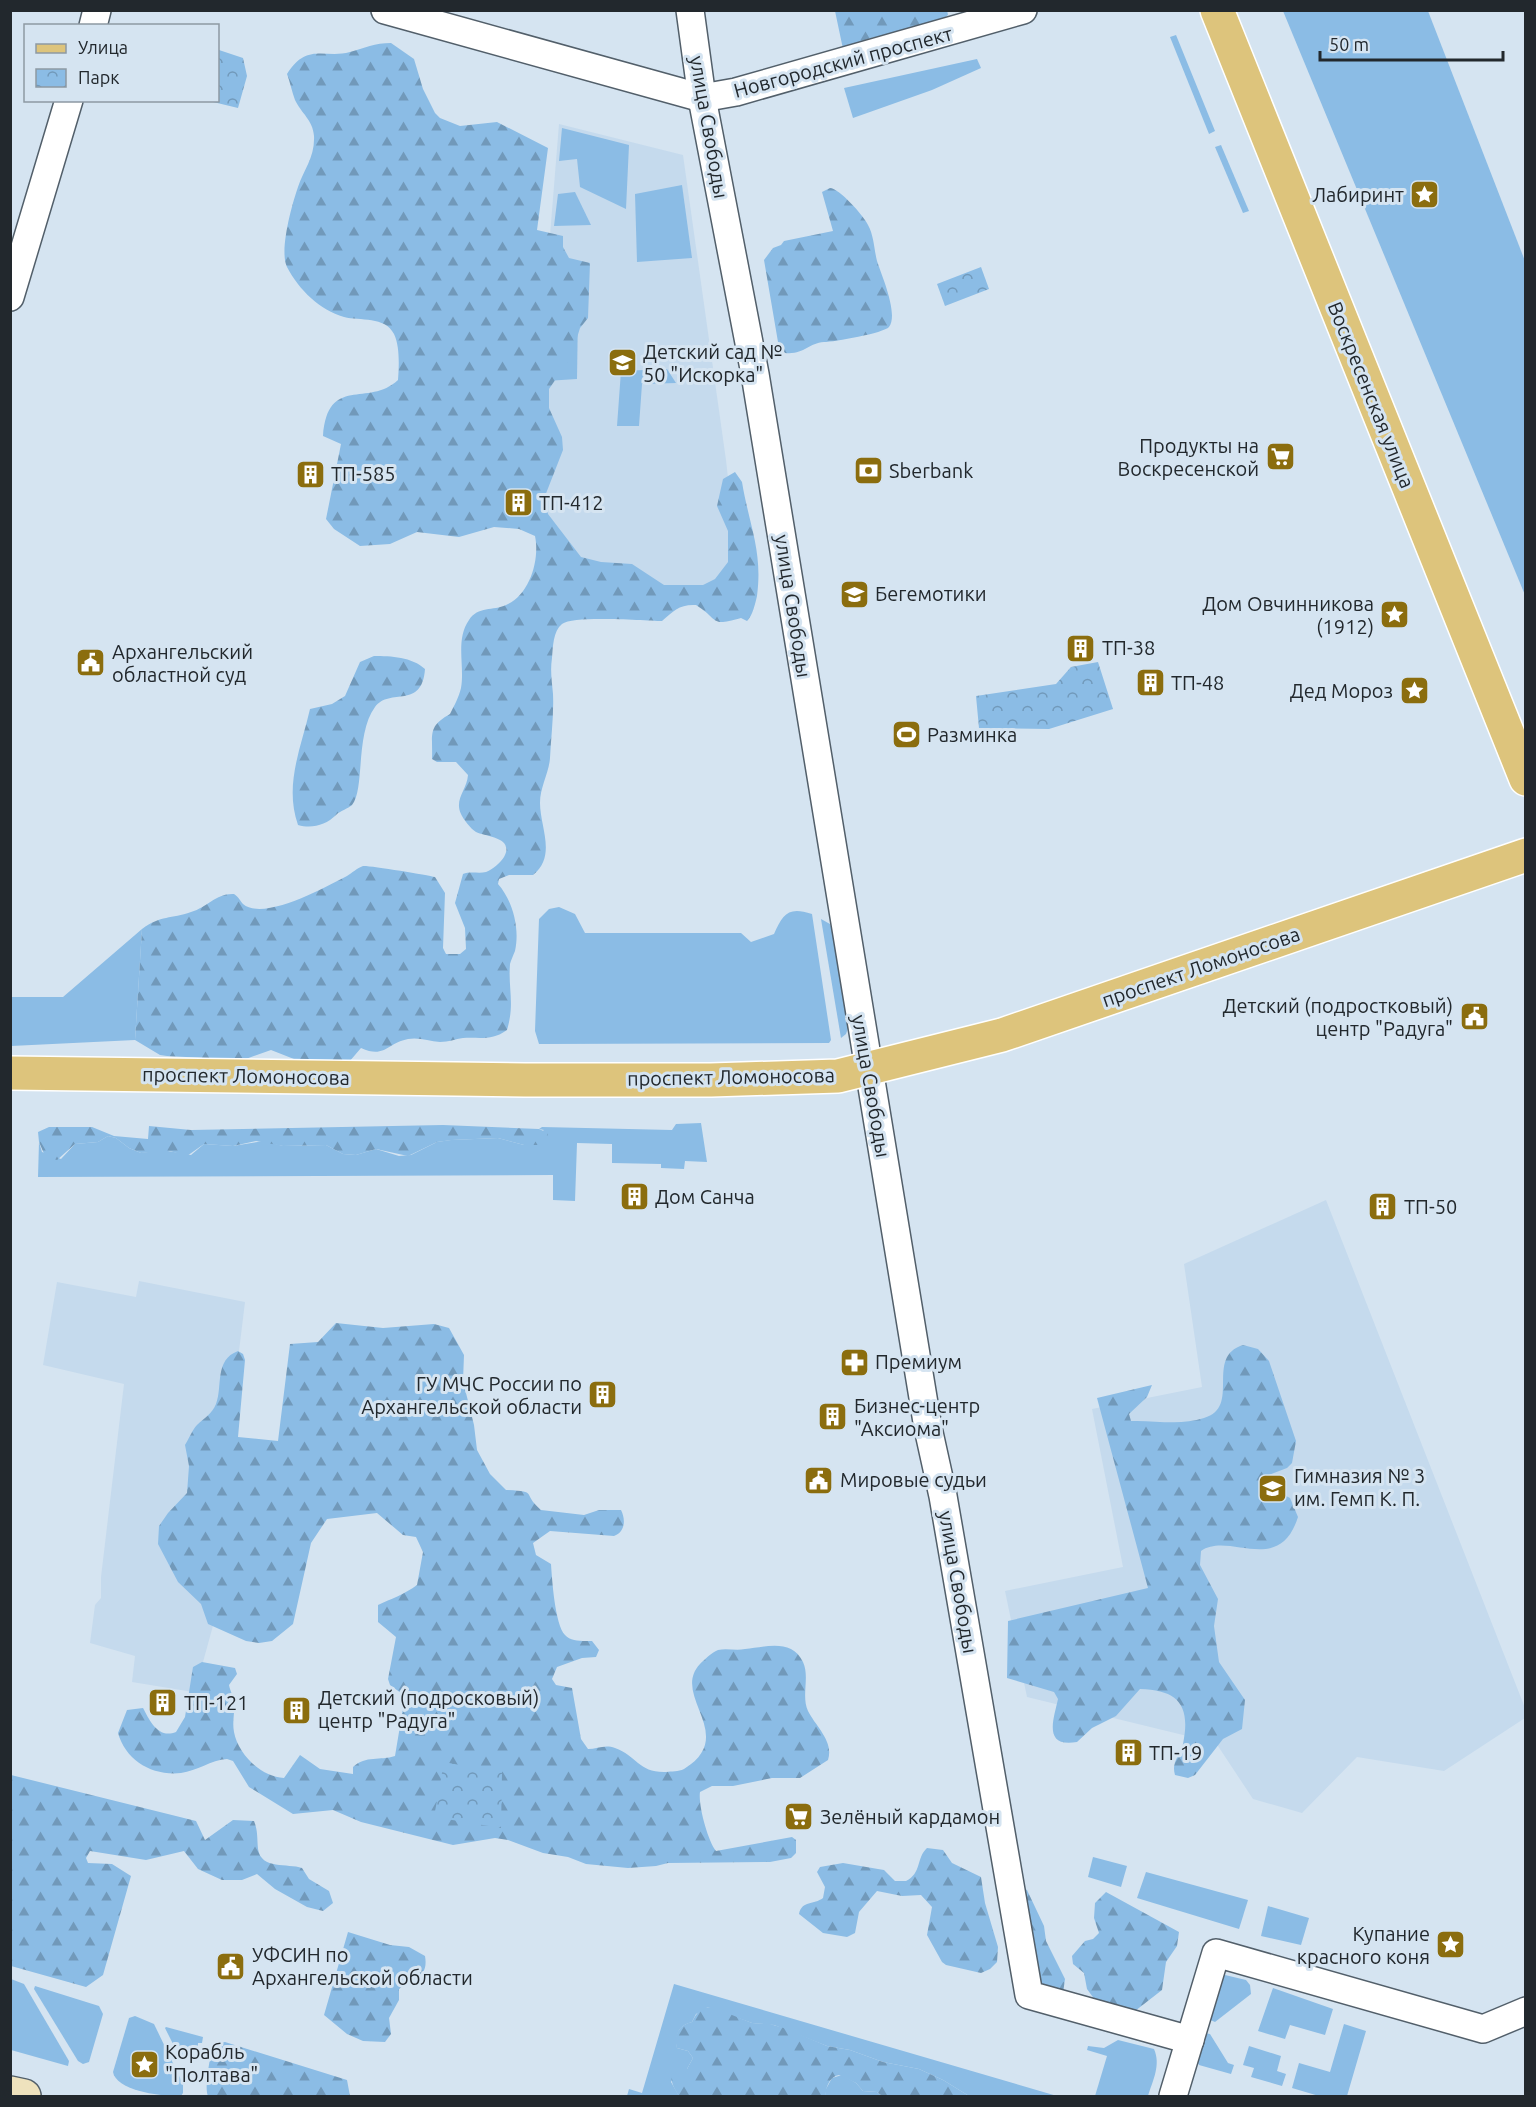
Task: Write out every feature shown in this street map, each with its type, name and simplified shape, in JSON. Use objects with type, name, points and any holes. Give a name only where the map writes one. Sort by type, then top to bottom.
[{"type":"main road","name":"Воскресенская улица","points":[[1217,10],[1526,779]]},
{"type":"main road","name":"проспект Ломоносова","points":[[10,1073],[711,1080],[838,1076],[1002,1035],[1526,855]]},
{"type":"main road","points":[[10,2092],[24,2097]]},
{"type":"street","name":"Новгородский проспект","points":[[385,10],[679,94],[702,98],[736,92],[1023,10]]},
{"type":"street","name":"улица Свободы","points":[[690,10],[702,98],[755,374],[928,1428],[943,1496],[1029,1995],[1190,2040]]},
{"type":"street","points":[[10,297],[68,102]]},
{"type":"street","points":[[1173,2097],[1216,1953],[1483,2029],[1526,2011]]},
{"type":"shaded area","name":"Детский сад № 50 \"Искорка\"","points":[[559,124],[683,155],[726,460],[741,595],[538,596],[535,520],[544,310]]},
{"type":"shaded area","name":"Гимназия № 3 им. Гемп К. П.","points":[[1326,1200],[1525,1708],[1525,1718],[1444,1771],[1357,1757],[1302,1813],[1253,1799],[1216,1743],[1027,1697],[1005,1591],[1123,1567],[1092,1409],[1202,1387],[1184,1264]]},
{"type":"shaded area","points":[[139,1281],[245,1302],[239,1351],[235,1354],[193,1590],[214,1622],[203,1662],[199,1665],[193,1692],[132,1682],[135,1656],[90,1643],[95,1605],[101,1598],[101,1577],[124,1384],[43,1365],[57,1282],[136,1297]]},
{"type":"green space","points":[[947,10],[948,15],[922,29],[871,38],[843,49],[835,11]]},
{"type":"green space","points":[[1283,11],[1428,11],[1525,261],[1525,595]]},
{"type":"green space","points":[[1176,35],[1215,131],[1209,134],[1170,37]]},
{"type":"green space","points":[[391,43],[414,59],[423,89],[440,118],[460,126],[497,122],[548,148],[537,230],[563,236],[563,247],[569,258],[590,263],[588,318],[580,328],[571,357],[549,389],[549,408],[562,437],[563,450],[545,496],[548,514],[581,557],[601,562],[632,564],[664,585],[703,585],[715,579],[728,562],[728,531],[717,506],[723,479],[735,472],[742,482],[757,551],[757,596],[747,621],[741,618],[719,622],[696,605],[690,605],[677,609],[662,621],[580,620],[569,621],[559,627],[553,644],[551,667],[553,718],[550,758],[540,803],[546,841],[544,859],[533,875],[509,875],[499,879],[498,884],[508,899],[517,934],[515,951],[510,964],[511,1004],[507,1030],[491,1037],[463,1038],[443,1042],[408,1039],[376,1052],[361,1048],[349,1062],[299,1061],[271,1050],[243,1060],[160,1055],[135,1040],[142,929],[161,919],[197,910],[228,894],[234,894],[243,904],[253,908],[265,909],[280,906],[311,894],[367,866],[435,877],[445,893],[443,948],[446,954],[460,954],[466,949],[465,928],[455,903],[463,874],[483,873],[494,868],[504,857],[506,850],[503,842],[476,832],[463,818],[459,804],[468,775],[456,762],[437,762],[432,759],[432,737],[434,727],[450,714],[460,691],[462,636],[469,620],[481,611],[506,605],[521,593],[527,585],[534,565],[535,536],[519,529],[494,527],[459,537],[417,532],[390,544],[360,546],[334,529],[326,519],[341,444],[323,436],[326,417],[333,405],[341,398],[374,392],[398,380],[397,344],[394,334],[385,324],[335,314],[311,298],[298,284],[285,260],[285,239],[290,216],[314,143],[313,130],[297,105],[287,74],[294,64],[309,55],[341,54]]},
{"type":"green space","points":[[219,50],[243,58],[247,76],[238,108],[213,102],[219,102]]},
{"type":"green space","points":[[977,59],[981,68],[932,90],[853,118],[844,88]]},
{"type":"green space","points":[[562,128],[629,145],[626,209],[580,187],[577,159],[559,161]]},
{"type":"green space","points":[[1221,145],[1249,211],[1243,213],[1215,147]]},
{"type":"green space","points":[[682,185],[692,258],[637,262],[635,194]]},
{"type":"green space","points":[[830,188],[851,203],[862,215],[870,229],[877,261],[891,304],[892,321],[889,327],[878,332],[819,343],[797,352],[785,353],[778,342],[764,260],[773,248],[784,241],[833,231],[822,192]]},
{"type":"green space","points":[[575,192],[591,225],[554,226],[558,194]]},
{"type":"green space","points":[[981,267],[989,289],[945,306],[937,284]]},
{"type":"green space","points":[[578,311],[577,379],[546,381]]},
{"type":"green space","points":[[667,369],[676,383],[642,384],[639,426],[617,426],[621,371]]},
{"type":"green space","points":[[374,656],[394,657],[420,665],[425,669],[423,682],[412,694],[389,698],[381,701],[375,707],[365,732],[358,787],[352,805],[323,824],[308,827],[298,825],[294,810],[293,781],[310,709],[332,704],[345,696],[360,662]]},
{"type":"green space","points":[[1098,662],[1113,709],[1049,729],[979,728],[976,696],[1056,684],[1071,667]]},
{"type":"green space","points":[[559,907],[575,914],[585,933],[741,933],[751,942],[774,934],[787,913],[797,911],[812,914],[831,1040],[829,1043],[539,1044],[535,1031],[539,919],[549,909]]},
{"type":"green space","points":[[821,919],[830,924],[833,932],[849,1025],[846,1034],[841,1038]]},
{"type":"green space","points":[[142,929],[135,1040],[11,1046],[11,997],[63,997]]},
{"type":"green space","points":[[701,1123],[707,1162],[685,1161],[684,1169],[661,1168],[661,1164],[612,1163],[612,1144],[577,1143],[575,1201],[553,1200],[553,1175],[38,1177],[39,1142],[42,1152],[61,1159],[75,1144],[98,1142],[108,1136],[116,1138],[129,1148],[141,1153],[162,1150],[191,1155],[204,1144],[233,1146],[264,1141],[283,1146],[326,1145],[343,1154],[356,1155],[376,1149],[399,1156],[411,1155],[437,1142],[451,1140],[498,1138],[524,1145],[544,1130],[539,1129],[542,1127],[672,1130],[676,1124]]},
{"type":"green space","points":[[443,1125],[539,1129],[548,1133],[546,1145],[524,1145],[498,1138],[452,1140],[437,1142],[408,1156],[376,1149],[356,1155],[343,1154],[326,1145],[283,1146],[256,1141],[233,1146],[204,1144],[187,1156],[170,1151],[141,1153],[129,1148],[116,1138],[108,1136],[98,1142],[75,1144],[57,1160],[45,1156],[39,1142],[38,1132],[49,1127],[92,1127],[114,1136],[148,1139],[149,1126],[191,1130]]},
{"type":"green space","points":[[336,1323],[383,1328],[434,1324],[449,1328],[464,1355],[463,1381],[474,1425],[477,1450],[490,1474],[506,1490],[526,1492],[541,1510],[584,1515],[599,1510],[621,1510],[624,1525],[614,1536],[550,1531],[533,1543],[536,1555],[551,1564],[559,1622],[565,1635],[577,1641],[592,1641],[599,1650],[596,1657],[582,1658],[557,1667],[552,1679],[556,1685],[572,1688],[581,1739],[588,1749],[611,1747],[622,1751],[650,1770],[680,1771],[699,1756],[705,1743],[705,1729],[693,1689],[693,1676],[700,1664],[721,1649],[742,1650],[777,1646],[785,1647],[798,1654],[805,1668],[806,1705],[829,1747],[828,1760],[800,1778],[772,1778],[733,1786],[712,1786],[700,1792],[702,1814],[716,1851],[792,1837],[796,1840],[796,1853],[791,1858],[770,1862],[668,1863],[628,1868],[586,1864],[495,1838],[453,1845],[361,1822],[333,1810],[293,1814],[249,1787],[233,1761],[227,1759],[215,1761],[187,1772],[170,1773],[142,1765],[127,1751],[118,1733],[127,1710],[143,1708],[159,1731],[170,1734],[176,1732],[185,1717],[193,1667],[202,1662],[235,1668],[237,1674],[229,1685],[234,1701],[233,1728],[236,1740],[252,1763],[275,1777],[284,1778],[300,1755],[320,1769],[353,1774],[353,1767],[358,1763],[395,1756],[405,1696],[390,1685],[388,1679],[396,1637],[378,1622],[378,1605],[417,1585],[423,1552],[416,1537],[403,1535],[377,1513],[327,1519],[311,1543],[293,1624],[272,1641],[259,1643],[246,1641],[208,1624],[201,1604],[178,1582],[158,1544],[159,1526],[187,1493],[189,1466],[185,1445],[195,1427],[216,1404],[225,1361],[238,1351],[243,1354],[245,1360],[238,1437],[278,1441],[290,1344],[318,1342]]},
{"type":"green space","points":[[1243,1345],[1258,1349],[1269,1361],[1296,1441],[1292,1463],[1287,1468],[1263,1477],[1263,1484],[1290,1498],[1298,1517],[1290,1535],[1279,1545],[1266,1549],[1212,1546],[1201,1551],[1200,1565],[1218,1599],[1214,1626],[1219,1662],[1245,1700],[1242,1729],[1223,1739],[1195,1775],[1188,1778],[1175,1775],[1174,1770],[1183,1744],[1185,1719],[1183,1710],[1179,1702],[1164,1693],[1140,1689],[1116,1716],[1092,1728],[1077,1742],[1066,1743],[1059,1740],[1053,1730],[1058,1699],[1054,1692],[1007,1678],[1008,1621],[1148,1588],[1097,1398],[1152,1385],[1147,1397],[1129,1414],[1131,1421],[1177,1422],[1204,1418],[1215,1412],[1221,1404],[1226,1360],[1232,1351]]},
{"type":"green space","points":[[444,1762],[502,1773],[501,1828],[434,1817]]},
{"type":"green space","points":[[11,1775],[196,1821],[205,1840],[233,1820],[254,1821],[260,1856],[276,1865],[302,1868],[309,1879],[329,1891],[333,1903],[323,1911],[307,1907],[275,1889],[257,1874],[242,1880],[222,1880],[198,1869],[184,1851],[146,1860],[90,1851],[86,1858],[88,1863],[112,1864],[131,1876],[103,1975],[86,1987],[11,1966]]},
{"type":"green space","points":[[927,1848],[943,1850],[952,1863],[981,1877],[985,1903],[998,1947],[997,1962],[990,1969],[981,1973],[946,1965],[942,1962],[927,1935],[932,1907],[921,1895],[902,1896],[877,1891],[859,1912],[855,1933],[847,1937],[823,1933],[799,1914],[806,1905],[823,1898],[825,1887],[817,1872],[820,1867],[843,1863],[884,1870],[895,1881],[906,1881],[917,1870],[921,1856]]},
{"type":"green space","points":[[1093,1857],[1127,1866],[1121,1887],[1088,1877]]},
{"type":"green space","points":[[1146,1872],[1248,1900],[1239,1929],[1137,1898]]},
{"type":"green space","points":[[1022,1887],[1027,1890],[1044,1926],[1046,1941],[1065,1979],[1063,1993],[1038,1987]]},
{"type":"green space","points":[[1106,1892],[1179,1932],[1177,1946],[1166,1962],[1162,1990],[1135,2011],[1095,2000],[1087,1989],[1084,1973],[1073,1964],[1072,1956],[1085,1941],[1093,1939],[1099,1933],[1094,1918],[1095,1903]]},
{"type":"green space","points":[[1268,1906],[1309,1918],[1301,1945],[1261,1936]]},
{"type":"green space","points":[[348,1932],[390,1945],[409,1947],[425,1956],[426,1964],[422,1974],[399,1989],[399,2000],[389,2018],[391,2034],[385,2042],[363,2041],[347,2034],[324,2015]]},
{"type":"green space","points":[[1225,1975],[1246,1980],[1250,1985],[1251,1994],[1215,2022],[1208,2019],[1216,1979]]},
{"type":"green space","points":[[11,1979],[24,1984],[69,2061],[68,2066],[11,2050]]},
{"type":"green space","points":[[674,1984],[1057,2096],[969,2096],[919,2069],[883,2062],[850,2050],[827,2046],[774,2025],[752,2023],[708,2007],[696,2014],[692,2022],[683,2026],[677,2035],[677,2048],[688,2051],[693,2058],[687,2069],[678,2069],[671,2082],[679,2096],[627,2096],[629,2089],[642,2093]]},
{"type":"green space","points":[[35,1986],[99,2006],[103,2014],[89,2062],[83,2064],[78,2061],[34,1989]]},
{"type":"green space","points":[[1273,1988],[1333,2009],[1325,2035],[1290,2025],[1285,2039],[1258,2031]]},
{"type":"green space","points":[[712,2007],[752,2023],[770,2024],[787,2029],[827,2046],[850,2050],[883,2062],[919,2069],[969,2096],[882,2096],[877,2092],[863,2091],[856,2083],[839,2075],[829,2083],[826,2096],[679,2096],[672,2083],[672,2073],[674,2069],[687,2069],[693,2058],[688,2051],[677,2048],[678,2031],[692,2022],[699,2011]]},
{"type":"green space","points":[[135,2016],[154,2024],[183,2084],[181,2096],[142,2092],[116,2079],[113,2072],[129,2018]]},
{"type":"green space","points":[[1344,2024],[1366,2031],[1347,2096],[1319,2096],[1292,2088],[1299,2063],[1330,2072]]},
{"type":"green space","points":[[166,2027],[203,2037],[202,2043],[198,2043],[197,2061],[180,2058]]},
{"type":"green space","points":[[1204,2033],[1210,2034],[1228,2063],[1234,2065],[1231,2074],[1199,2065],[1195,2058]]},
{"type":"green space","points":[[1118,2040],[1154,2049],[1157,2061],[1148,2096],[1095,2096],[1107,2056],[1087,2050],[1088,2046],[1104,2048]]},
{"type":"green space","points":[[225,2042],[347,2080],[350,2096],[208,2096],[207,2080],[211,2050],[218,2043]]},
{"type":"green space","points":[[1249,2046],[1281,2056],[1277,2071],[1286,2074],[1282,2086],[1251,2077],[1254,2068],[1243,2065]]},
{"type":"green space","points":[[842,2075],[856,2083],[863,2091],[877,2092],[882,2096],[826,2096],[826,2089],[832,2078]]},
{"type":"place","name":"Лабиринт","points":[[1425,195]]},
{"type":"place","name":"Детский сад № 50 \"Искорка\"","points":[[622,363]]},
{"type":"place","name":"Продукты на Воскресенской","points":[[1280,457]]},
{"type":"place","name":"Sberbank","points":[[868,471]]},
{"type":"place","name":"ТП-585","points":[[310,474]]},
{"type":"place","name":"ТП-412","points":[[518,503]]},
{"type":"place","name":"Бегемотики","points":[[854,594]]},
{"type":"place","name":"Дом Овчинникова (1912)","points":[[1395,615]]},
{"type":"place","name":"ТП-38","points":[[1081,648]]},
{"type":"place","name":"Архангельский областной суд","points":[[91,663]]},
{"type":"place","name":"ТП-48","points":[[1150,683]]},
{"type":"place","name":"Дед Мороз","points":[[1414,691]]},
{"type":"place","name":"Разминка","points":[[906,735]]},
{"type":"place","name":"Детский (подростковый) центр \"Радуга\"","points":[[1474,1017]]},
{"type":"place","name":"Дом Санча","points":[[634,1197]]},
{"type":"place","name":"ТП-50","points":[[1383,1207]]},
{"type":"place","name":"Премиум","points":[[854,1362]]},
{"type":"place","name":"ГУ МЧС России по Архангельской области","points":[[603,1395]]},
{"type":"place","name":"Бизнес-центр \"Аксиома\"","points":[[833,1417]]},
{"type":"place","name":"Мировые судьи","points":[[819,1480]]},
{"type":"place","name":"Гимназия № 3 им. Гемп К. П.","points":[[1273,1488]]},
{"type":"place","name":"ТП-121","points":[[163,1703]]},
{"type":"place","name":"Детский (подросковый) центр \"Радуга\"","points":[[297,1710]]},
{"type":"place","name":"ТП-19","points":[[1128,1753]]},
{"type":"place","name":"Зелёный кардамон","points":[[799,1817]]},
{"type":"place","name":"Купание красного коня","points":[[1451,1945]]},
{"type":"place","name":"УФСИН по Архангельской области","points":[[231,1967]]},
{"type":"place","name":"Корабль \"Полтава\"","points":[[144,2064]]}]
